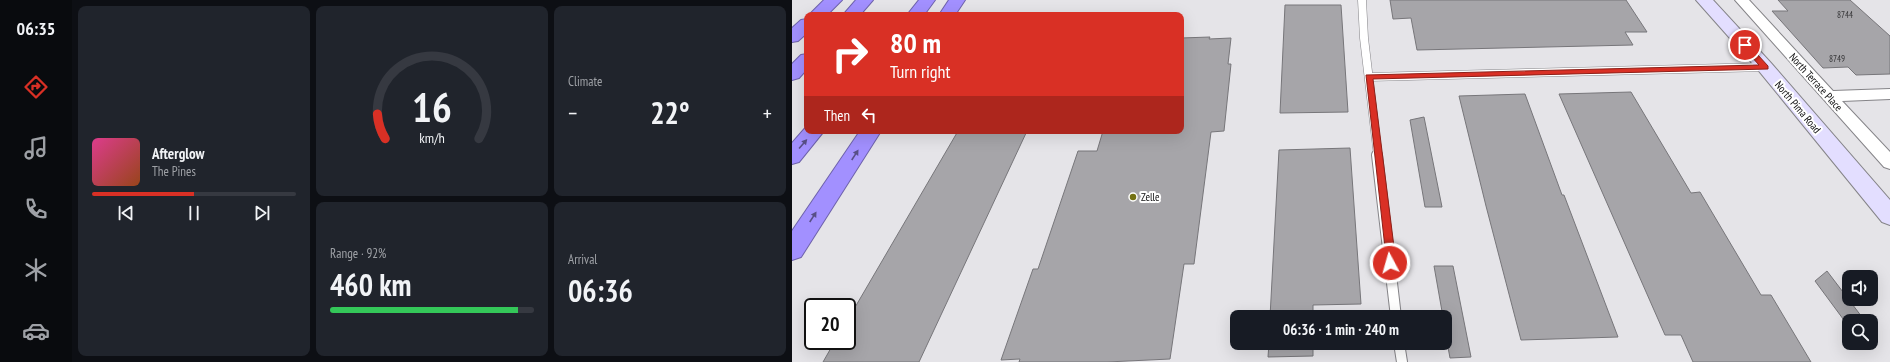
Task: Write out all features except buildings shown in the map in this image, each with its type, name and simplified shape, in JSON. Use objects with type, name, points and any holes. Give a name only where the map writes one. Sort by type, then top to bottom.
[{"type":"highway","points":[[820,12],[834,0]]},
{"type":"highway","points":[[854,12],[866,0]]},
{"type":"highway","points":[[917,12],[928,0]]},
{"type":"highway","points":[[949,12],[957,0]]},
{"type":"highway","points":[[792,36],[804,26]]},
{"type":"highway","points":[[792,74],[804,62]]},
{"type":"highway","points":[[792,157],[811,134]]},
{"type":"highway","points":[[792,250],[868,134]]},
{"type":"main road","name":"North Pima Road","points":[[1704,0],[1765,67],[1890,216]]},
{"type":"street","name":"North Terrace Place","points":[[1742,0],[1890,163]]},
{"type":"street","points":[[1828,96],[1890,94]]},
{"type":"lane","points":[[1362,0],[1369,77],[1395,310]]},
{"type":"lane","points":[[1369,77],[1765,67]]},
{"type":"lane","points":[[1400,350],[1402,362]]},
{"type":"place","name":"Zelle","points":[[1133,197]]},
{"type":"route","points":[[1390,263],[1369,77],[1765,67],[1745,45]]}]
